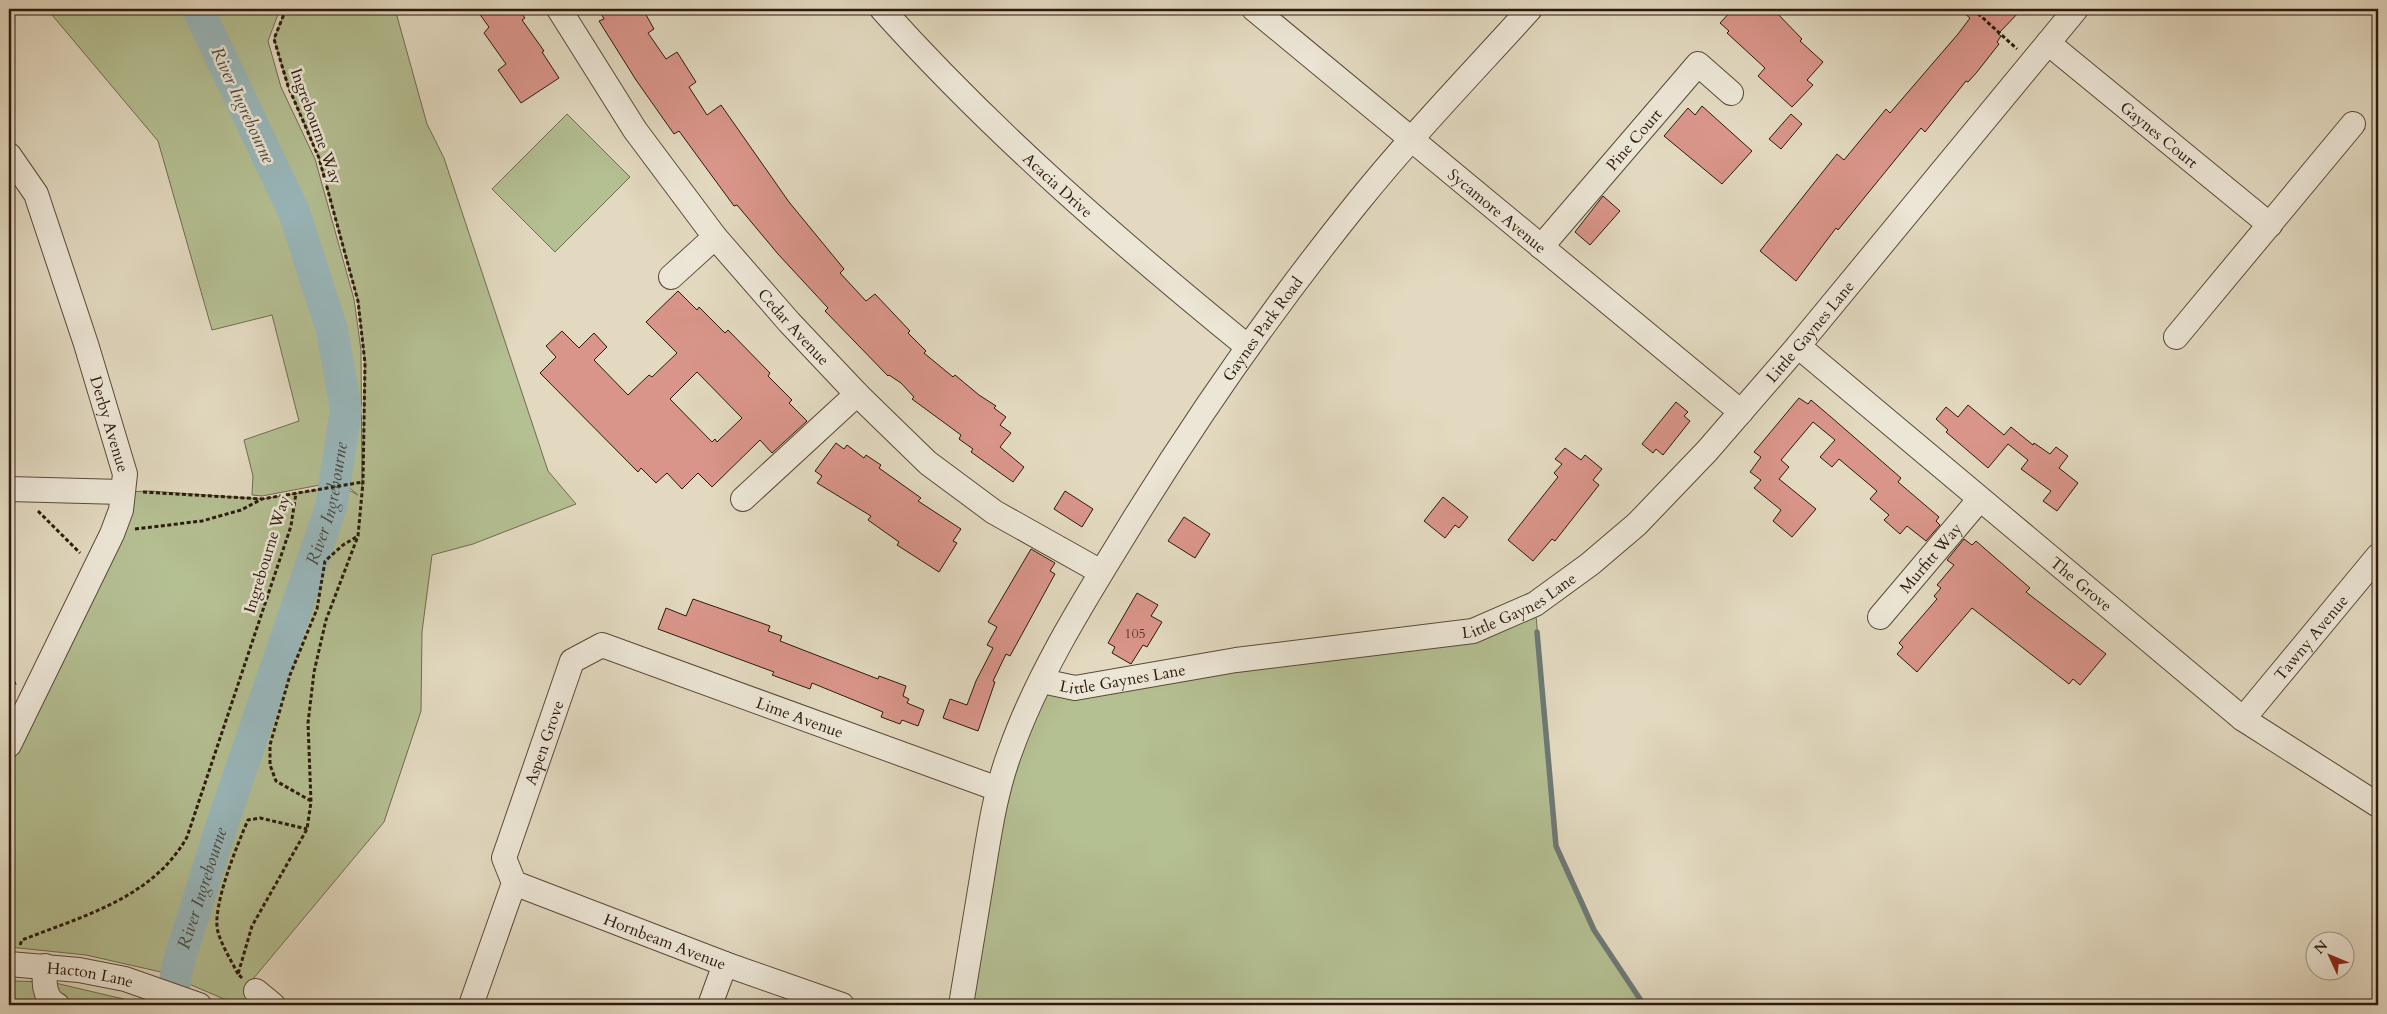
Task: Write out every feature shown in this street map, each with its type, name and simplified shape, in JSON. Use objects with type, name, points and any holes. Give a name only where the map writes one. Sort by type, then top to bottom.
[{"type":"street","name":"Cedar Avenue","points":[[559,9],[635,130],[715,237],[789,322],[857,394],[928,463],[994,512],[1102,572]]},
{"type":"street","name":"Acacia Drive","points":[[882,9],[924,55],[1036,165],[1142,260],[1248,347]]},
{"type":"street","name":"Sycamore Avenue","points":[[1254,9],[1741,412]]},
{"type":"street","name":"Gaynes Park Road","points":[[1042,681],[1102,572],[1178,447],[1248,347],[1354,207],[1530,9]]},
{"type":"street","name":"Little Gaynes Lane","points":[[960,1005],[998,789],[1010,752],[1042,681],[1075,688],[1236,660],[1473,631],[1491,625],[1536,604],[1597,558],[1637,524],[1707,451],[1798,346],[2076,9]]},
{"type":"street","name":"Gaynes Court","points":[[2048,43],[2270,225]]},
{"type":"street","name":"Pine Court","points":[[1541,247],[1698,64],[1731,93]]},
{"type":"street","points":[[2176,337],[2353,124]]},
{"type":"street","name":"Derby Avenue","points":[[9,155],[36,194],[80,325],[125,474],[121,510],[112,534],[9,742]]},
{"type":"street","points":[[671,277],[715,237]]},
{"type":"street","name":"The Grove","points":[[1798,346],[2243,720],[2378,805]]},
{"type":"street","points":[[743,499],[857,394]]},
{"type":"street","points":[[13,489],[122,492]]},
{"type":"street","name":"Murfitt Way","points":[[1880,617],[1979,500]]},
{"type":"street","name":"Tawny Avenue","points":[[2243,720],[2378,556]]},
{"type":"street","name":"Lime Avenue","points":[[602,645],[998,789]]},
{"type":"street","name":"Aspen Grove","points":[[514,883],[504,858],[572,661],[602,645]]},
{"type":"street","points":[[472,1005],[514,883]]},
{"type":"street","name":"Hornbeam Avenue","points":[[514,883],[724,964],[842,1005]]},
{"type":"street","name":"Hacton Lane","points":[[14,957],[45,966],[125,980],[198,1005]]},
{"type":"street","points":[[710,1005],[724,964]]},
{"type":"street","points":[[45,966],[45,990],[52,1002],[57,1005]]},
{"type":"path","name":"Ingrebourne Way","points":[[14,957],[22,940],[85,918],[119,900],[150,879],[180,849],[188,837],[290,526],[296,493],[363,482],[365,363],[358,301],[319,158],[288,86],[274,39],[286,9]]},
{"type":"path","points":[[1972,9],[2033,62]]},
{"type":"path","points":[[238,974],[252,926],[307,829],[311,802],[308,723],[314,672],[326,620],[358,536],[363,482]]},
{"type":"path","points":[[13,489],[96,569]]},
{"type":"path","points":[[122,492],[150,491],[262,499],[296,493]]},
{"type":"path","points":[[112,534],[120,538],[125,530],[202,521],[241,510],[262,499]]},
{"type":"path","points":[[311,802],[276,781],[270,765],[270,745],[290,674],[318,609],[325,562],[343,545],[358,536]]},
{"type":"path","points":[[264,998],[238,974],[217,931],[216,911],[238,842],[248,820],[260,818],[307,829]]},
{"type":"green space","points":[[47,9],[280,9],[268,41],[281,87],[315,159],[354,299],[361,350],[362,490],[365,363],[358,301],[319,158],[288,86],[274,39],[286,9],[395,9],[427,124],[444,158],[548,471],[576,504],[473,544],[432,555],[422,632],[421,711],[384,822],[253,979],[260,985],[246,1005],[238,1005],[161,972],[86,955],[9,947],[9,745],[122,492],[150,491],[262,499],[341,486],[358,495],[341,481],[262,496],[252,495],[253,476],[244,440],[299,421],[272,315],[212,330],[158,141]]},
{"type":"green space","points":[[567,114],[630,177],[555,252],[492,189]]},
{"type":"green space","points":[[1535,604],[1556,846],[1594,930],[1644,1005],[960,1005],[989,836],[1042,681],[1473,631]]},
{"type":"green space","points":[[12,981],[51,982],[149,1005],[9,1005],[9,983]]},
{"type":"building","points":[[476,9],[518,9],[525,18],[522,20],[544,51],[542,52],[559,78],[521,103],[498,70],[506,64],[484,33],[489,27]]},
{"type":"building","points":[[599,9],[637,9],[641,15],[645,13],[654,29],[648,33],[666,59],[677,52],[696,82],[689,87],[707,115],[721,105],[789,202],[844,269],[840,273],[866,301],[875,294],[910,331],[908,333],[926,351],[924,353],[953,377],[955,375],[996,406],[994,408],[1006,417],[1000,425],[1011,433],[1000,447],[1024,467],[1013,482],[971,452],[973,449],[959,439],[961,435],[912,399],[914,397],[901,383],[888,376],[825,311],[828,308],[778,254],[737,205],[734,206],[679,131],[674,134],[636,80],[599,21],[604,19]]},
{"type":"building","points":[[1733,9],[1773,9],[1802,39],[1800,41],[1823,62],[1807,80],[1813,85],[1792,107],[1758,76],[1765,68],[1727,33],[1729,31],[1720,23]]},
{"type":"building","points":[[1959,9],[2022,9],[1998,34],[2001,36],[1997,42],[1999,44],[1977,72],[1968,82],[1966,81],[1925,132],[1921,128],[1838,230],[1836,228],[1796,281],[1760,251],[1837,154],[1844,160],[1886,109],[1890,113],[1958,34],[1970,18]]},
{"type":"building","points":[[1702,106],[1752,151],[1722,184],[1664,136],[1688,108],[1695,115]]},
{"type":"building","points":[[1791,114],[1802,124],[1781,149],[1769,139]]},
{"type":"building","points":[[1603,196],[1620,211],[1590,245],[1575,232]]},
{"type":"building","points":[[678,291],[697,310],[699,307],[725,333],[728,330],[770,373],[768,376],[792,400],[789,403],[807,421],[772,453],[760,440],[712,487],[698,473],[682,489],[667,473],[656,483],[641,468],[638,472],[540,373],[556,357],[546,346],[562,331],[579,348],[594,333],[607,347],[594,360],[628,395],[649,375],[652,377],[677,353],[646,322]],"holes":[[[697,372],[742,418],[717,442],[715,439],[712,442],[670,399]]]},
{"type":"building","points":[[1799,398],[1808,404],[1811,400],[1901,478],[1898,482],[1939,517],[1936,521],[1940,525],[1926,541],[1907,526],[1900,534],[1884,520],[1889,515],[1870,499],[1877,491],[1839,459],[1832,467],[1820,457],[1835,440],[1813,422],[1781,460],[1789,467],[1779,479],[1816,509],[1792,537],[1773,521],[1781,510],[1754,488],[1761,480],[1750,472],[1761,457],[1754,452]]},
{"type":"building","points":[[1676,402],[1688,412],[1684,416],[1690,421],[1663,455],[1656,449],[1653,453],[1642,444]]},
{"type":"building","points":[[1968,405],[2004,435],[2011,427],[2033,445],[2034,443],[2050,454],[2056,447],[2068,456],[2059,468],[2078,483],[2057,511],[2043,501],[2051,491],[2021,469],[2028,460],[2008,444],[1988,468],[1946,432],[1948,430],[1936,419],[1946,407],[1958,417]]},
{"type":"building","points":[[836,443],[844,449],[847,445],[864,458],[866,455],[881,465],[879,468],[921,498],[918,501],[961,529],[953,541],[957,543],[939,572],[897,545],[899,542],[868,520],[871,516],[817,483],[822,476],[815,471]]},
{"type":"building","points":[[1565,448],[1581,460],[1585,455],[1602,469],[1593,480],[1599,485],[1555,541],[1552,539],[1533,561],[1508,540],[1558,477],[1554,473],[1562,464],[1555,459]]},
{"type":"building","points":[[1065,491],[1093,509],[1082,527],[1054,509]]},
{"type":"building","points":[[1443,497],[1468,517],[1459,528],[1455,525],[1445,538],[1424,521]]},
{"type":"building","points":[[1184,517],[1210,534],[1195,558],[1168,541]]},
{"type":"building","points":[[1964,539],[1972,545],[1976,541],[2030,588],[2026,592],[2106,654],[2080,685],[2073,679],[2069,684],[1972,608],[1917,672],[1897,654],[1903,647],[1899,643],[1937,599],[1934,596],[1941,588],[1937,585],[1954,565],[1947,560]]},
{"type":"building","points":[[1031,549],[1055,563],[1050,571],[1055,574],[1010,656],[1006,654],[993,681],[995,682],[978,731],[943,718],[950,699],[967,705],[976,681],[993,648],[987,645],[997,627],[988,622]]},
{"type":"building","points":[[1137,593],[1158,605],[1151,616],[1162,622],[1147,647],[1143,645],[1131,664],[1112,653],[1115,647],[1108,643]]},
{"type":"building","points":[[693,599],[770,626],[768,631],[782,636],[780,641],[878,679],[879,676],[906,686],[903,696],[909,699],[907,703],[924,710],[918,726],[902,720],[900,724],[881,717],[883,712],[812,683],[810,689],[772,675],[774,672],[658,629],[666,608],[686,616]]},
{"type":"waterway","name":"River Ingrebourne","points":[[171,1005],[178,964],[222,825],[331,507],[346,410],[332,330],[294,212],[198,9]]},
{"type":"waterway","points":[[1537,632],[1556,846],[1594,930],[1644,1005]]}]
